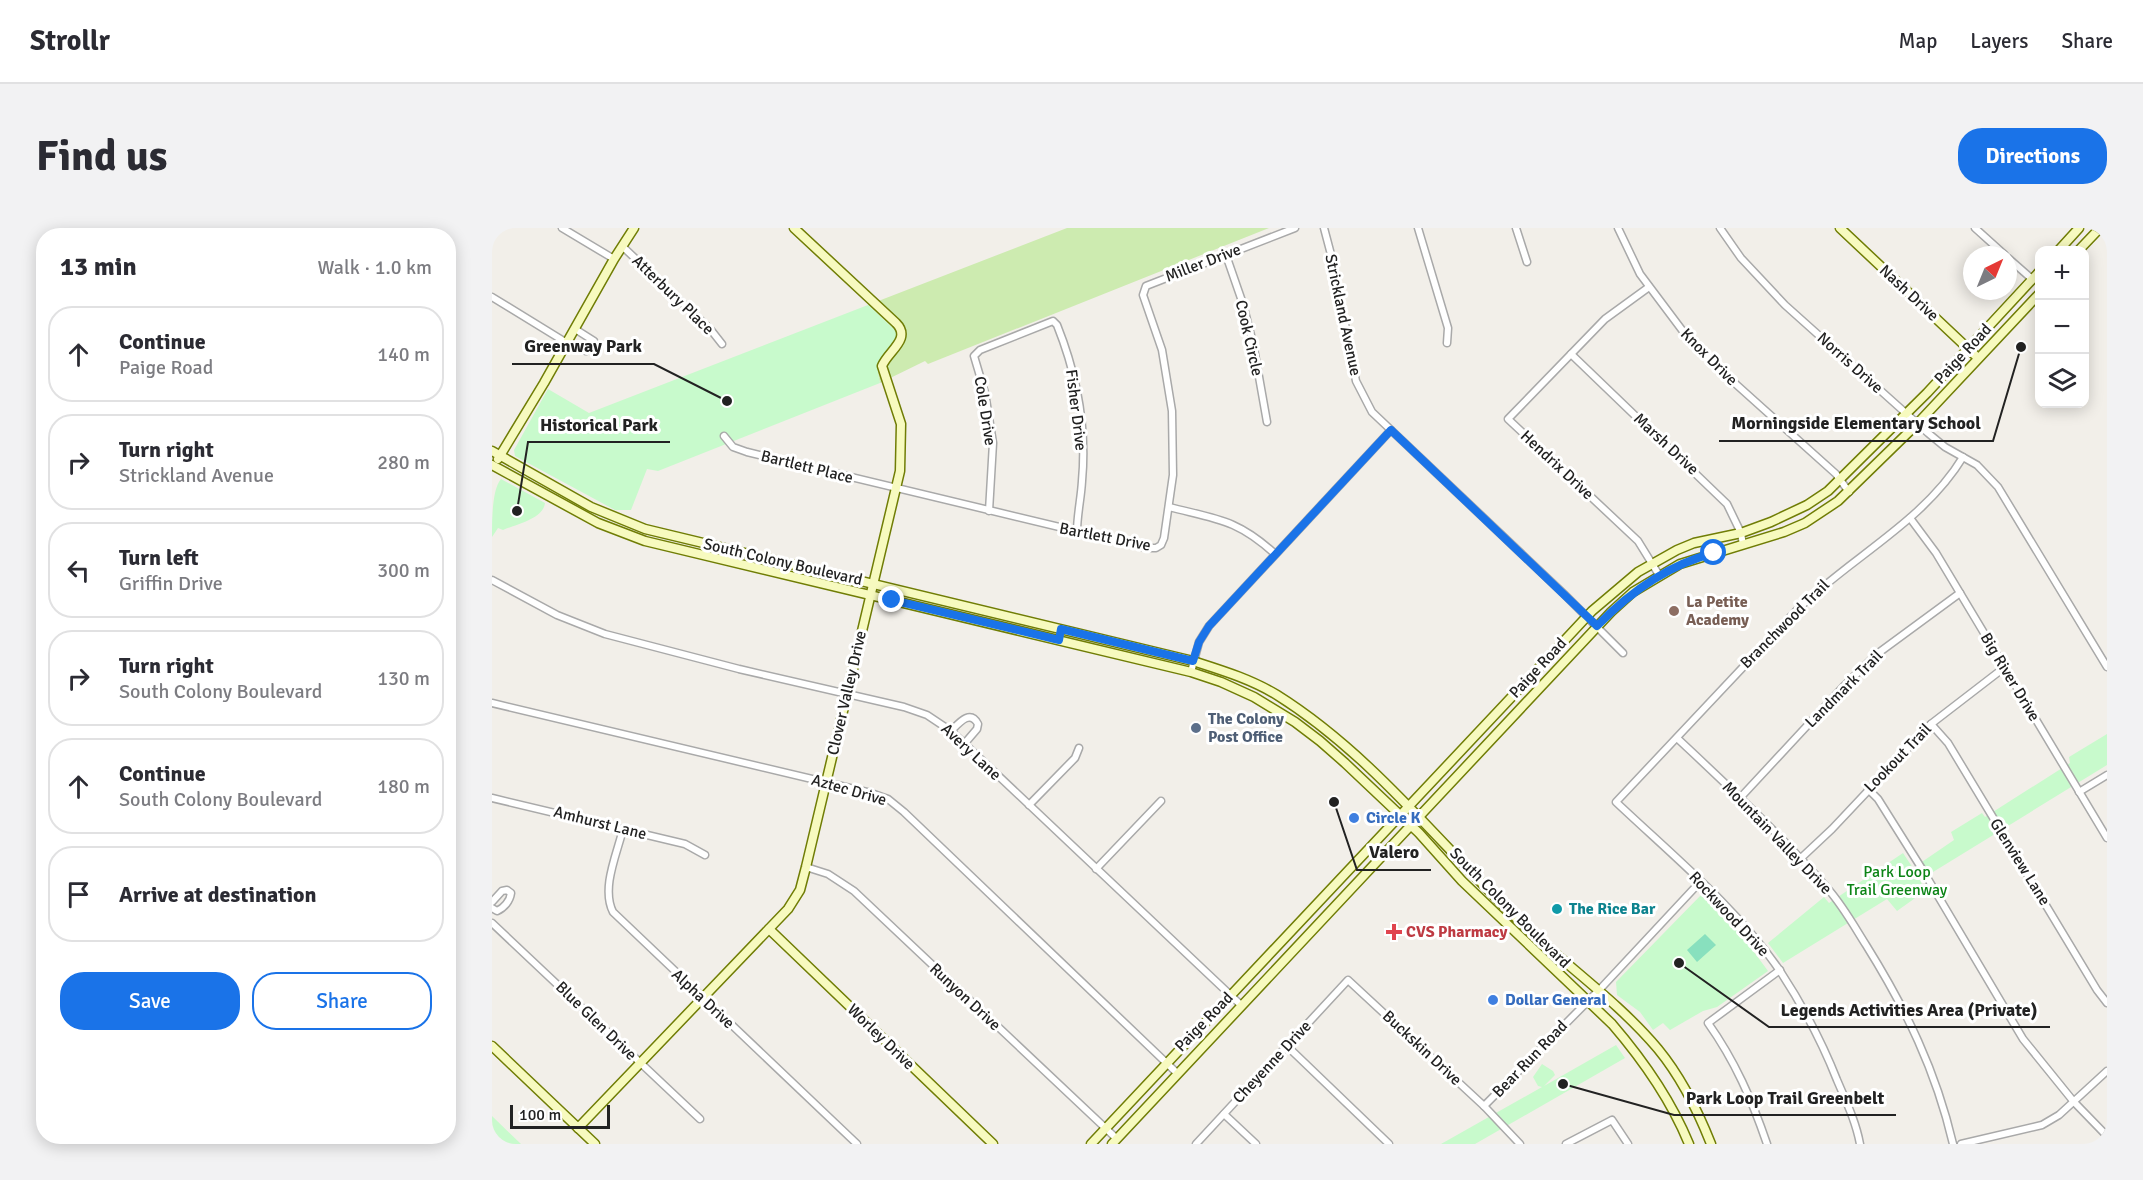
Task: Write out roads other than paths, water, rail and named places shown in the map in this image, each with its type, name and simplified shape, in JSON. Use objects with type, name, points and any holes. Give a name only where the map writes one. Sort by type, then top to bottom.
[{"type":"main road","points":[[493,467],[496,453],[567,343],[634,228]]},
{"type":"main road","name":"Clover Valley Drive","points":[[578,1128],[788,909],[797,895],[806,867],[896,489],[902,455],[901,424],[882,366],[885,359],[901,341],[903,334],[902,329],[794,228]]},
{"type":"main road","name":"Nash Drive","points":[[1840,228],[1978,358]]},
{"type":"main road","points":[[2064,246],[2079,228]]},
{"type":"main road","points":[[2083,246],[2100,228]]},
{"type":"main road","name":"Paige Road","points":[[1090,1144],[1587,616],[1621,585],[1652,563],[1694,543],[1741,533],[1793,512],[1828,491],[2035,280]]},
{"type":"main road","name":"Paige Road","points":[[1115,1141],[1597,626],[1633,592],[1680,564],[1805,523],[1849,492],[2035,297]]},
{"type":"main road","name":"South Colony Boulevard","points":[[496,453],[591,507],[645,529],[1193,661],[1237,675],[1276,694],[1340,743],[1419,817],[1522,923],[1635,1024],[1660,1051],[1687,1092],[1711,1144]]},
{"type":"main road","name":"South Colony Boulevard","points":[[493,467],[624,535],[690,554],[1191,672],[1254,697],[1295,723],[1345,763],[1411,826],[1472,891],[1612,1024],[1649,1071],[1671,1107],[1689,1144]]},
{"type":"main road","points":[[1059,640],[1061,629]]},
{"type":"main road","points":[[1252,682],[1254,697]]},
{"type":"main road","points":[[1295,723],[1302,713]]},
{"type":"main road","points":[[1495,715],[1506,725]]},
{"type":"main road","points":[[1472,891],[1474,875]]},
{"type":"main road","points":[[1331,888],[1344,896]]},
{"type":"main road","points":[[1514,932],[1522,923]]},
{"type":"main road","name":"Worley Drive","points":[[769,929],[993,1144]]},
{"type":"main road","points":[[492,1046],[595,1144]]},
{"type":"street","points":[[562,228],[614,259]]},
{"type":"street","name":"Miller Drive","points":[[1146,286],[1295,228]]},
{"type":"street","name":"Strickland Avenue","points":[[1324,228],[1359,389],[1372,412],[1623,653]]},
{"type":"street","points":[[1418,228],[1448,328],[1447,343]]},
{"type":"street","points":[[1516,228],[1527,262]]},
{"type":"street","name":"Knox Drive","points":[[1618,228],[1640,274],[1682,330],[1719,369],[1841,480],[1849,492]]},
{"type":"street","name":"Norris Drive","points":[[1720,228],[1741,258],[1785,305],[1906,414],[1945,447],[1977,465],[1998,487],[2107,667]]},
{"type":"street","points":[[1975,228],[1995,246]]},
{"type":"street","name":"Atterbury Place","points":[[622,246],[711,330],[722,344]]},
{"type":"street","name":"Cook Circle","points":[[1226,255],[1243,304],[1253,343],[1267,423]]},
{"type":"street","points":[[2017,264],[2035,278]]},
{"type":"street","name":"Bartlett Drive","points":[[896,489],[1147,548],[1156,548],[1161,545],[1169,507],[1173,462],[1170,394],[1162,350],[1143,295],[1146,286]]},
{"type":"street","name":"Hendrix Drive","points":[[1649,287],[1605,319],[1508,419],[1638,542],[1659,575]]},
{"type":"street","points":[[492,297],[567,343],[586,351],[594,348],[594,341],[575,329]]},
{"type":"street","name":"Fisher Drive","points":[[980,350],[1053,321],[1057,325],[1074,375],[1082,427],[1082,480],[1077,532]]},
{"type":"street","name":"Cole Drive","points":[[980,350],[974,356],[985,393],[993,443],[989,511]]},
{"type":"street","name":"Marsh Drive","points":[[1570,354],[1722,498],[1734,515],[1743,545]]},
{"type":"street","points":[[1191,672],[1199,642],[1209,626],[1391,430]]},
{"type":"street","name":"Bartlett Place","points":[[724,436],[733,447],[747,452],[896,489]]},
{"type":"street","name":"Branchwood Trail","points":[[1616,802],[1732,676],[1818,589],[1910,518],[1951,477],[1963,457]]},
{"type":"street","points":[[1169,507],[1210,516],[1238,526],[1275,554]]},
{"type":"street","name":"Big River Drive","points":[[1910,518],[1927,539],[2107,838]]},
{"type":"street","name":"Avery Lane","points":[[492,580],[557,615],[605,634],[915,710],[934,718],[964,743],[1242,1006]]},
{"type":"street","name":"Landmark Trail","points":[[1740,798],[1843,687],[1877,654],[1960,593]]},
{"type":"street","name":"Lookout Trail","points":[[1800,859],[1931,724],[2005,667]]},
{"type":"street","name":"Aztec Drive","points":[[492,703],[882,796],[897,805],[1178,1074]]},
{"type":"street","points":[[951,731],[965,718],[975,719],[978,724],[977,729],[964,743]]},
{"type":"street","name":"Glenview Lane","points":[[1931,724],[1948,743],[2107,1003]]},
{"type":"street","name":"Mountain Valley Drive","points":[[1677,738],[1771,826],[1836,900],[1887,979],[1925,1055],[1944,1104],[1953,1144]]},
{"type":"street","points":[[1029,806],[1075,758],[1080,748]]},
{"type":"street","points":[[2079,792],[2107,775]]},
{"type":"street","points":[[1868,789],[1878,799],[1922,869],[2024,1039],[2074,1102],[2107,1136]]},
{"type":"street","name":"Amhurst Lane","points":[[492,798],[685,844],[705,855]]},
{"type":"street","points":[[1096,869],[1161,801]]},
{"type":"street","name":"Rockwood Drive","points":[[1616,802],[1742,924],[1780,970],[1828,1056],[1858,1131],[1860,1144]]},
{"type":"street","name":"Alpha Drive","points":[[623,829],[610,880],[608,903],[613,912],[857,1144]]},
{"type":"street","name":"Runyon Drive","points":[[806,867],[828,874],[854,891],[1105,1128],[1115,1141]]},
{"type":"street","name":"Bear Run Road","points":[[1484,1106],[1700,882]]},
{"type":"street","points":[[492,902],[505,890],[511,893],[508,902],[502,908],[497,911],[492,909]]},
{"type":"street","name":"Blue Glen Drive","points":[[492,923],[700,1119]]},
{"type":"street","points":[[1767,1144],[1752,1102],[1731,1056],[1708,1023],[1780,970]]},
{"type":"street","name":"Cheyenne Drive","points":[[1196,1144],[1348,980]]},
{"type":"street","name":"Buckskin Drive","points":[[1348,980],[1484,1106],[1520,1144]]},
{"type":"street","points":[[1287,1046],[1389,1144]]},
{"type":"street","points":[[1961,1144],[2042,1125],[2059,1115],[2107,1071]]},
{"type":"street","points":[[1224,1114],[1256,1144]]},
{"type":"street","points":[[1566,1144],[1612,1120],[1628,1144]]},
{"type":"place","name":"Morningside Elementary School","points":[[2021,347]]},
{"type":"place","name":"Greenway Park","points":[[727,401]]},
{"type":"place","name":"Historical Park","points":[[517,511]]},
{"type":"place","name":"La Petite Academy","points":[[1674,611]]},
{"type":"place","name":"The Colony Post Office","points":[[1196,728]]},
{"type":"place","name":"Valero","points":[[1334,802]]},
{"type":"place","name":"Circle K","points":[[1354,818]]},
{"type":"place","name":"The Rice Bar","points":[[1557,909]]},
{"type":"place","name":"CVS Pharmacy","points":[[1394,932]]},
{"type":"place","name":"Legends Activities Area (Private)","points":[[1679,963]]},
{"type":"place","name":"Dollar General","points":[[1493,1000]]},
{"type":"place","name":"Park Loop Trail Greenbelt","points":[[1563,1084]]},
{"type":"park label","name":"Park Loop Trail Greenway","points":[[1897,881]]}]
